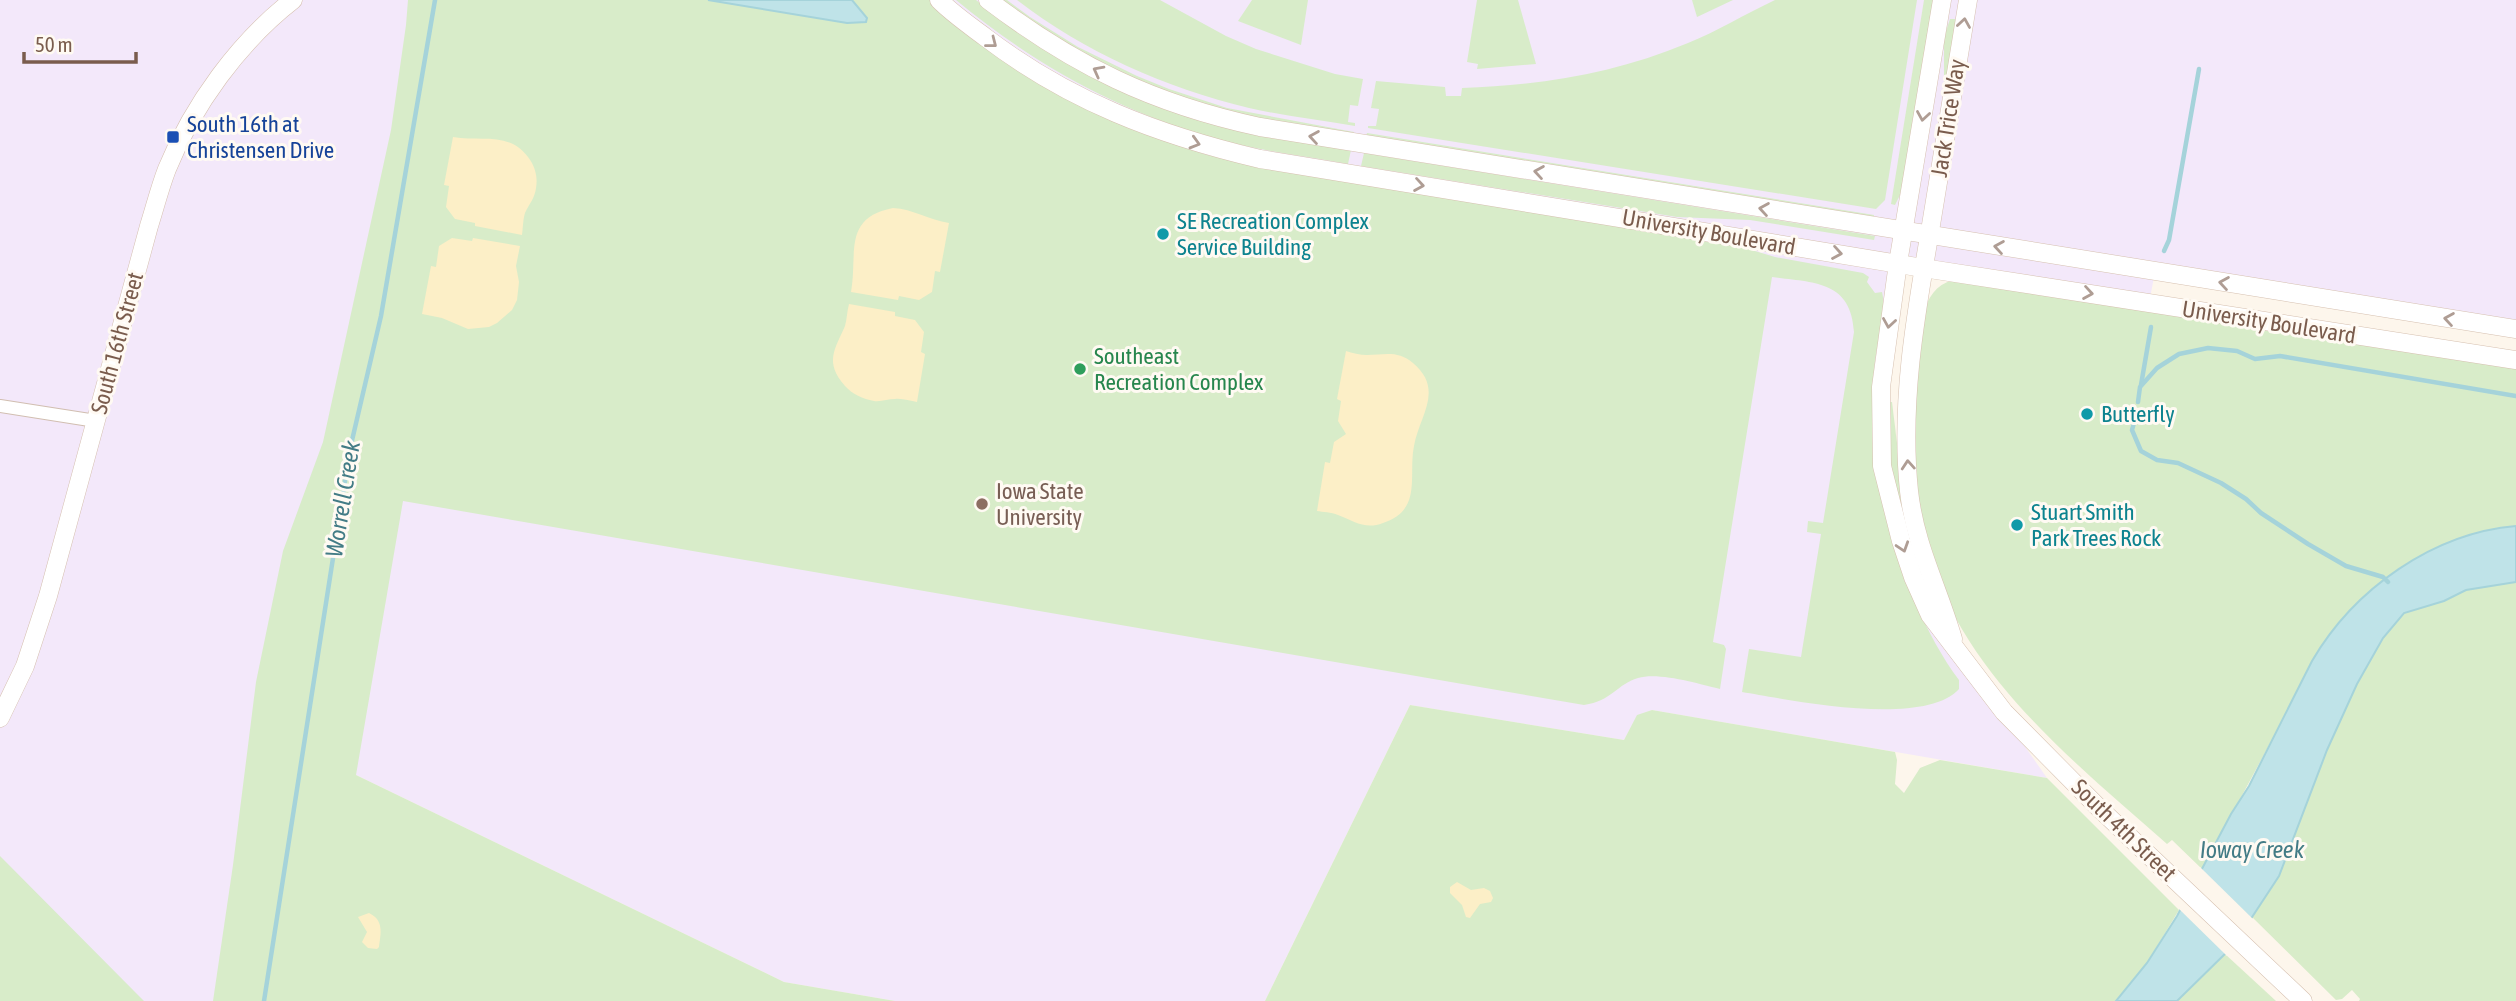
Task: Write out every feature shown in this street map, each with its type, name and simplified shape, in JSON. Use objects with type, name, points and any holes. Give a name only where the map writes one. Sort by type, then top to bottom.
[{"type":"main road","name":"University Boulevard","points":[[939,0],[1008,55],[1057,84],[1161,133],[1216,149],[1260,159],[1923,268],[2516,360]]},
{"type":"main road","name":"University Boulevard","points":[[988,0],[1034,34],[1127,86],[1168,103],[1215,117],[1310,136],[2516,329]]},
{"type":"main road","name":"Jack Trice Way","points":[[1904,231],[1942,0]]},
{"type":"main road","name":"Jack Trice Way","points":[[1929,235],[1968,0]]},
{"type":"main road","name":"South 16th Street","points":[[0,718],[15,691],[33,644],[167,168],[193,117],[224,71],[289,1]]},
{"type":"main road","name":"South 4th Street","points":[[1904,231],[1881,387],[1882,466],[1913,576],[1930,615],[2004,712],[2099,808],[2304,1001]]},
{"type":"main road","name":"South 4th Street","points":[[1929,235],[1906,396],[1906,452],[1910,492],[1922,556],[1944,609],[1956,649]]},
{"type":"street","points":[[0,406],[96,421]]},
{"type":"shaded area","name":"Iowa State University","points":[[0,0],[2516,0],[2516,329],[2155,272],[2148,308],[1898,264],[1884,349],[1900,542],[1986,691],[2047,778],[1652,710],[1637,716],[1624,740],[1410,705],[1265,1001],[895,1001],[784,982],[356,775],[257,1001],[67,1001],[0,939]]},
{"type":"green space","name":"Southeast Recreation Complex","points":[[408,0],[930,0],[948,17],[1131,128],[1204,154],[1241,163],[1735,245],[1775,257],[1863,273],[1869,277],[1867,282],[1875,293],[1882,292],[1883,297],[1874,368],[1872,420],[1874,452],[1887,521],[1910,591],[1941,654],[1959,680],[1959,689],[1942,701],[1917,707],[1888,709],[1823,705],[1742,692],[1749,649],[1801,657],[1821,534],[1807,532],[1808,521],[1823,523],[1854,332],[1846,302],[1838,293],[1815,283],[1772,277],[1713,642],[1724,645],[1726,649],[1720,689],[1657,676],[1638,678],[1601,700],[1584,705],[403,501],[356,775],[784,982],[895,1001],[213,1001],[256,682],[283,551],[323,442],[391,130]]},
{"type":"green space","points":[[956,0],[976,0],[1021,35],[1059,59],[1143,101],[1221,127],[1351,150],[1348,164],[1233,143],[1146,115],[1047,65]]},
{"type":"green space","points":[[1002,0],[1007,0],[1078,47],[1169,89],[1227,108],[1354,132],[1353,135],[1242,116],[1167,92],[1082,51]]},
{"type":"green space","points":[[1017,0],[1160,0],[1256,49],[1335,74],[1363,79],[1358,106],[1350,105],[1348,122],[1355,123],[1355,126],[1249,108],[1157,79],[1098,52]]},
{"type":"green space","points":[[1252,0],[1308,0],[1301,45],[1238,21]]},
{"type":"green space","points":[[1477,0],[1518,0],[1536,64],[1477,69],[1478,64],[1467,62]]},
{"type":"green space","points":[[1692,0],[1733,0],[1697,17]]},
{"type":"green space","points":[[1775,0],[1917,0],[1885,200],[1876,209],[1368,128],[1376,126],[1379,109],[1371,108],[1376,81],[1445,87],[1446,96],[1461,96],[1462,88],[1521,84],[1577,76],[1660,54],[1710,33]]},
{"type":"green space","points":[[1924,0],[1934,0],[1903,189],[1895,205],[1891,204]]},
{"type":"green space","points":[[1950,19],[1955,19],[1955,26],[1944,85],[1944,37]]},
{"type":"green space","points":[[1367,133],[1874,215],[1874,217],[1366,137]]},
{"type":"green space","points":[[1364,153],[1875,236],[1874,240],[1750,220],[1677,217],[1361,166]]},
{"type":"green space","points":[[1953,280],[2516,368],[2516,526],[2455,540],[2426,553],[2373,589],[2350,611],[2329,635],[2312,661],[2203,870],[2172,840],[2167,844],[2024,712],[1965,634],[1943,592],[1923,534],[1914,461],[1913,411],[1924,313],[1933,293]]},
{"type":"green space","points":[[1888,402],[1892,402],[1907,525],[1904,526],[1890,460]]},
{"type":"green space","points":[[2516,582],[2516,1001],[2359,1001],[2352,990],[2342,999],[2336,1000],[2252,917],[2279,876],[2327,750],[2357,684],[2383,638],[2404,613],[2444,601],[2466,590]]},
{"type":"green space","points":[[1410,705],[1624,740],[1637,715],[1652,710],[1895,752],[1895,784],[1904,793],[1920,768],[1940,760],[2047,778],[2179,910],[2147,963],[2116,1001],[1265,1001]]},
{"type":"green space","points":[[0,856],[134,991],[144,1001],[0,1001]]},
{"type":"green space","points":[[2225,954],[2276,1001],[2177,1001]]},
{"type":"sand","points":[[453,137],[503,141],[520,149],[528,157],[537,184],[525,213],[522,235],[475,226],[475,223],[455,219],[446,207],[449,186],[444,185]]},
{"type":"sand","points":[[893,208],[949,223],[940,272],[935,271],[932,292],[919,300],[899,296],[898,300],[851,292],[854,251],[859,229],[877,213]]},
{"type":"sand","points":[[452,238],[472,241],[473,238],[520,246],[516,266],[519,282],[517,300],[512,310],[489,327],[468,329],[442,318],[422,314],[431,266],[436,267],[439,246]]},
{"type":"sand","points":[[849,304],[895,312],[895,316],[915,320],[924,332],[921,352],[925,354],[917,402],[866,399],[845,386],[835,370],[833,356],[845,326]]},
{"type":"sand","points":[[1346,351],[1362,355],[1402,356],[1422,373],[1429,393],[1414,446],[1409,501],[1396,517],[1377,525],[1365,525],[1335,514],[1317,511],[1325,462],[1330,463],[1334,442],[1346,434],[1338,421],[1341,401],[1337,399]]},
{"type":"sand","points":[[1457,882],[1471,890],[1484,888],[1490,891],[1493,898],[1491,902],[1480,904],[1470,918],[1466,917],[1462,905],[1450,893],[1450,887]]},
{"type":"sand","points":[[369,913],[377,919],[380,927],[377,949],[368,948],[362,942],[367,932],[358,917]]},
{"type":"water","points":[[708,0],[852,0],[867,18],[866,22],[847,23]]},
{"type":"water","name":"Ioway Creek","points":[[2516,526],[2516,582],[2466,590],[2444,601],[2404,613],[2383,638],[2357,684],[2327,750],[2279,876],[2233,946],[2177,1001],[2116,1001],[2147,963],[2177,916],[2231,814],[2249,786],[2312,661],[2329,635],[2373,588],[2426,553],[2485,531]]},
{"type":"pier","points":[[2200,867],[2254,920],[2235,949],[2227,956],[2177,907]]},
{"type":"waterway","name":"Worrell Creek","points":[[264,1001],[350,449],[381,316],[435,0]]},
{"type":"waterway","points":[[2164,251],[2169,240],[2199,69]]},
{"type":"waterway","points":[[2141,385],[2151,327]]},
{"type":"waterway","points":[[2138,402],[2140,387],[2157,368],[2179,354],[2208,348],[2237,351],[2255,359],[2280,356],[2516,396]]},
{"type":"waterway","points":[[2134,423],[2132,430],[2141,451],[2157,460],[2178,463],[2221,483],[2308,544],[2346,566],[2383,577],[2388,582]]},
{"type":"place","name":"South 16th at Christensen Drive","points":[[173,137]]},
{"type":"place","name":"SE Recreation Complex Service Building","points":[[1163,234]]},
{"type":"place","name":"Southeast Recreation Complex","points":[[1080,369]]},
{"type":"place","name":"Butterfly","points":[[2087,414]]},
{"type":"place","name":"Iowa State University","points":[[982,504]]},
{"type":"place","name":"Stuart Smith Park Trees Rock","points":[[2017,525]]}]
